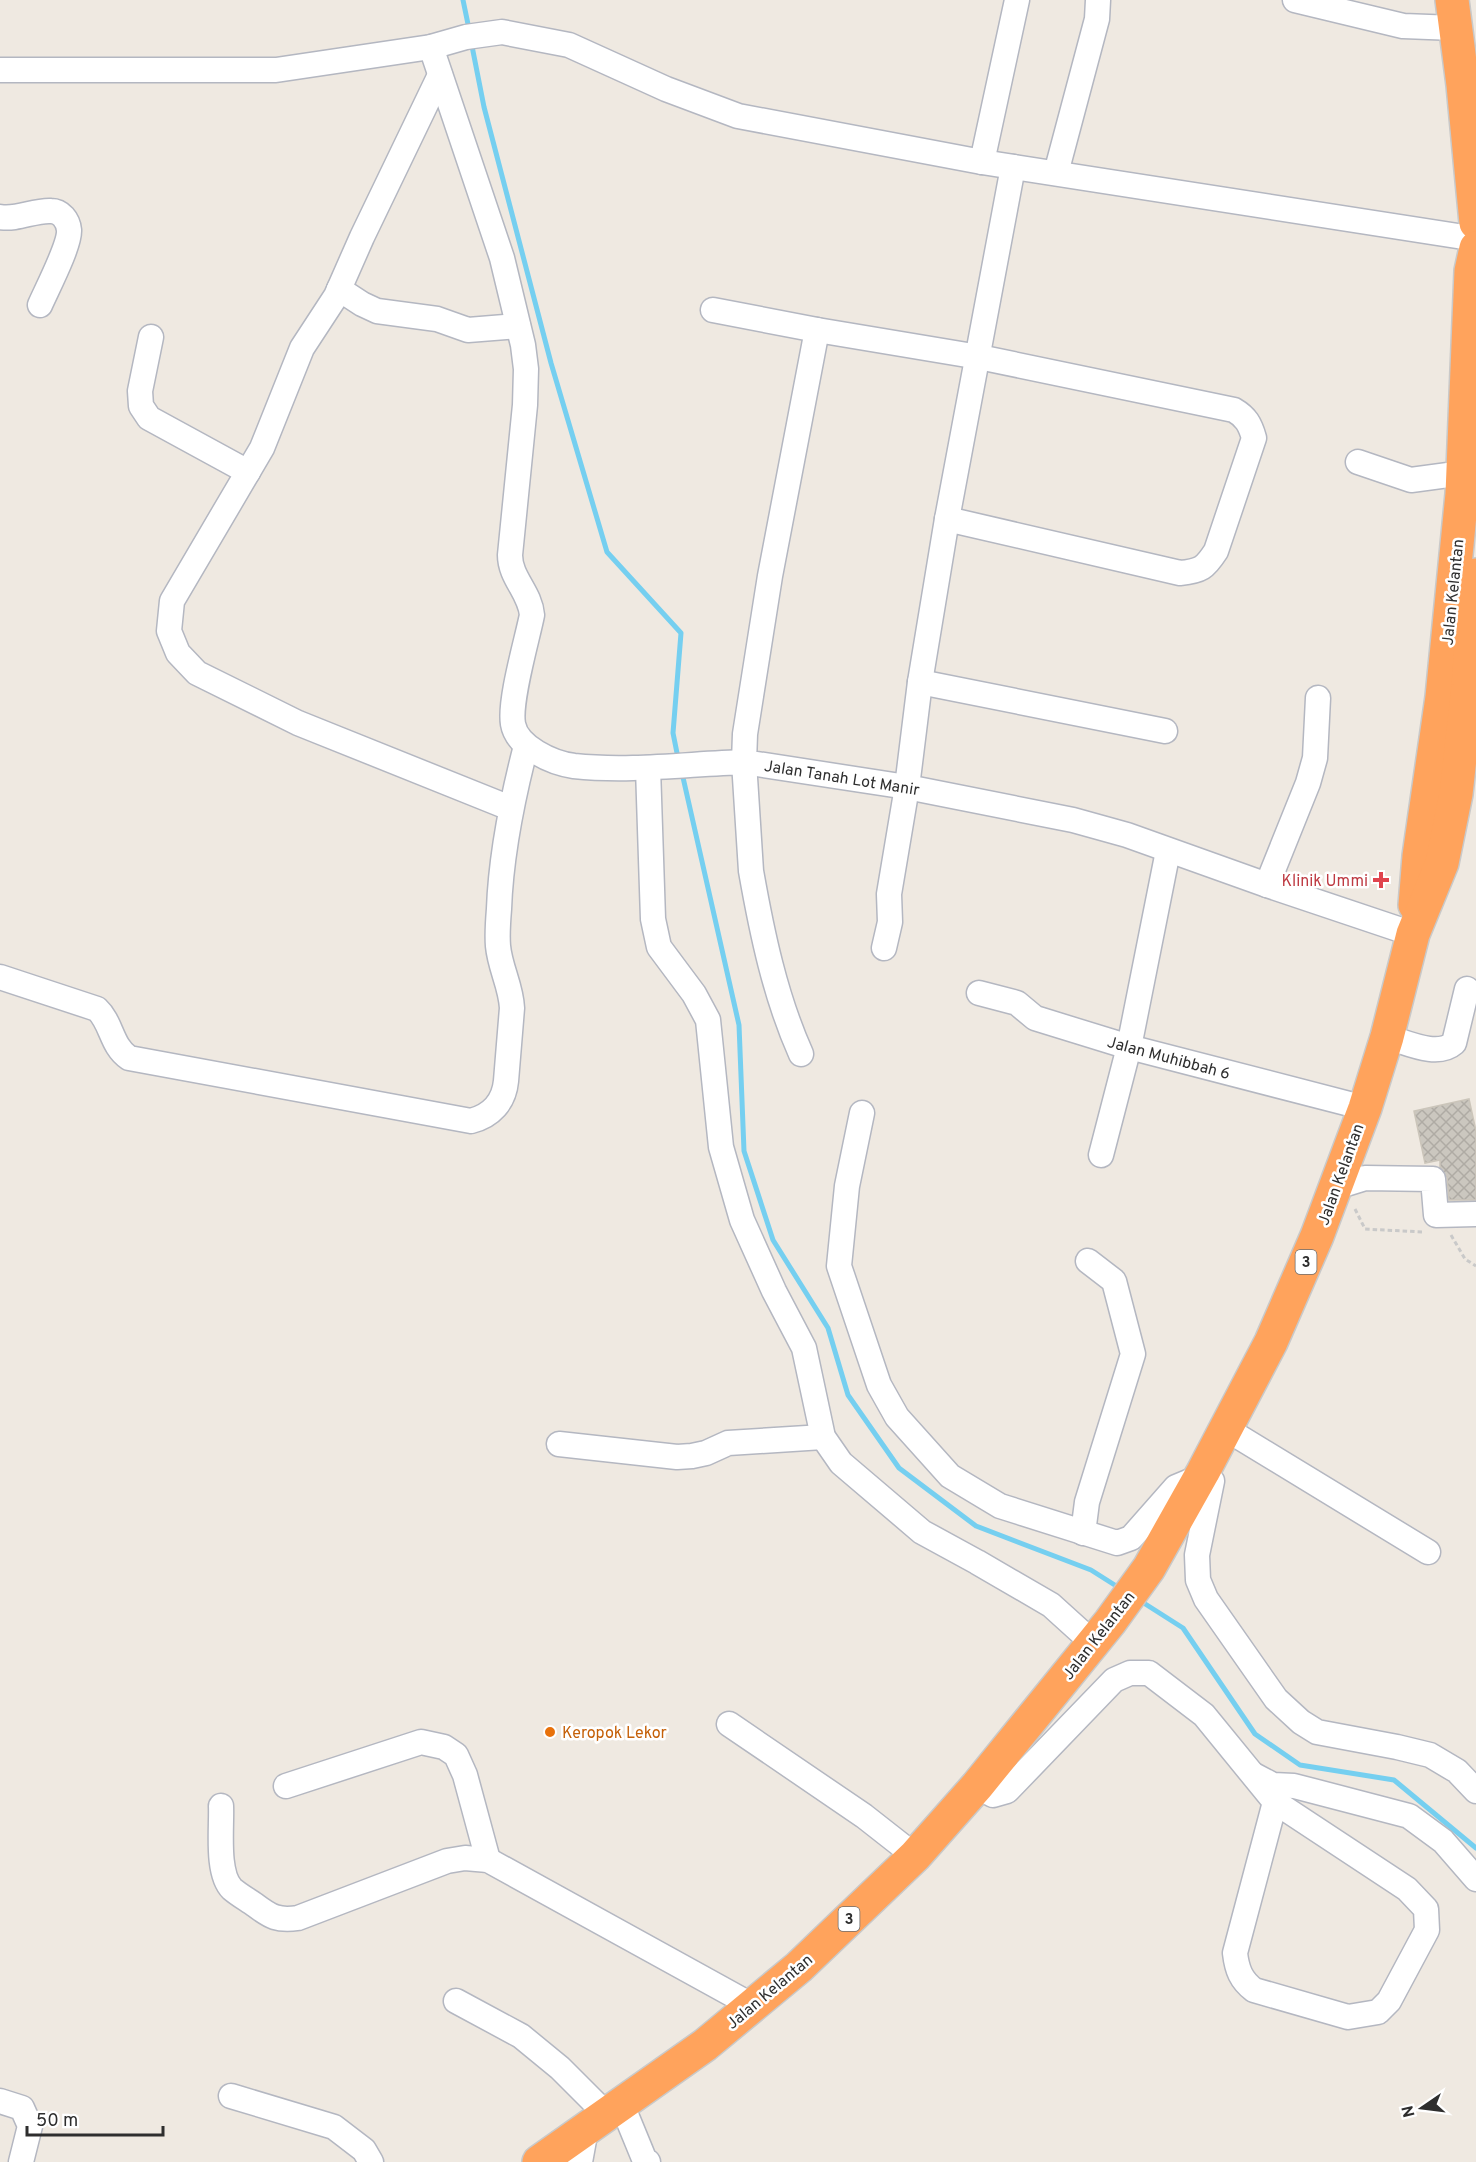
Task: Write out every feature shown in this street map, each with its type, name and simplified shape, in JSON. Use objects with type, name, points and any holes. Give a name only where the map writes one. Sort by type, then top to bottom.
[{"type":"highway","points":[[1453,14],[1469,85],[1476,223]]},
{"type":"highway","name":"Jalan Kelantan","points":[[1413,934],[1419,856],[1442,697],[1463,473],[1471,281]]},
{"type":"highway","name":"Jalan Kelantan","points":[[539,2162],[705,2045],[753,2006],[799,1967],[915,1856],[977,1786],[1102,1633],[1149,1568],[1202,1475],[1270,1342],[1317,1236],[1365,1108],[1387,1037],[1413,934],[1442,863],[1456,794],[1468,686],[1476,575]]},
{"type":"highway","points":[[1456,794],[1476,746]]},
{"type":"street","points":[[982,162],[1017,0]]},
{"type":"street","points":[[1056,173],[1097,19],[1098,0]]},
{"type":"street","points":[[1295,0],[1403,26],[1453,14]]},
{"type":"street","points":[[0,70],[276,70],[437,46],[466,37],[502,32],[569,45],[666,89],[738,116],[982,162],[1476,239]]},
{"type":"street","points":[[437,46],[440,75],[502,258],[526,369],[525,405],[510,555],[510,566],[531,603],[532,615],[513,708],[513,724],[518,738],[532,750],[571,765],[656,768],[744,762],[754,888],[772,973],[801,1054]]},
{"type":"street","points":[[440,75],[339,289],[302,348],[262,448],[172,601],[169,631],[178,652],[197,673],[298,723],[510,808]]},
{"type":"street","points":[[884,948],[890,922],[889,894],[907,787],[920,681],[947,519],[1013,167]]},
{"type":"street","points":[[0,217],[14,218],[50,211],[60,212],[65,218],[69,230],[67,242],[40,305]]},
{"type":"street","points":[[339,289],[377,311],[437,319],[468,330],[518,326]]},
{"type":"street","points":[[713,310],[979,357],[1234,410],[1244,416],[1251,425],[1254,438],[1216,551],[1207,564],[1197,571],[1180,573],[947,519]]},
{"type":"street","name":"Jalan Tanah Lot Manir","points":[[818,330],[770,576],[745,734],[744,762],[907,787],[1073,820],[1127,835],[1413,934]]},
{"type":"street","points":[[151,337],[140,391],[141,406],[149,418],[248,472]]},
{"type":"street","points":[[1358,462],[1411,480],[1463,473]]},
{"type":"street","points":[[920,681],[1165,731]]},
{"type":"street","points":[[1267,885],[1308,783],[1315,758],[1318,698]]},
{"type":"street","points":[[0,977],[97,1009],[107,1021],[120,1052],[129,1058],[471,1121],[482,1118],[494,1110],[505,1089],[512,997],[501,965],[497,944],[500,870],[510,808],[532,750]]},
{"type":"street","points":[[656,768],[652,919],[660,947],[694,994],[708,1020],[721,1148],[742,1220],[774,1291],[804,1348],[823,1437],[841,1463],[922,1532],[1102,1633]]},
{"type":"street","points":[[1101,1155],[1128,1047],[1168,851]]},
{"type":"street","points":[[1387,1037],[1433,1050],[1448,1048],[1454,1043],[1467,989]]},
{"type":"street","name":"Jalan Muhibbah 6","points":[[979,993],[1017,1003],[1035,1018],[1128,1047],[1365,1108]]},
{"type":"street","points":[[861,1113],[848,1186],[839,1266],[879,1385],[897,1417],[950,1476],[1000,1506],[1117,1543],[1131,1538],[1176,1487],[1202,1475],[1212,1481],[1197,1555],[1198,1580],[1206,1599],[1276,1699],[1301,1722],[1317,1732],[1430,1755],[1456,1771],[1476,1791]]},
{"type":"street","points":[[1336,1188],[1365,1178],[1433,1179],[1436,1215],[1476,1214]]},
{"type":"street","points":[[1083,1533],[1087,1502],[1133,1354],[1114,1281],[1089,1261]]},
{"type":"street","points":[[1226,1429],[1428,1552]]},
{"type":"street","points":[[559,1444],[692,1456],[706,1453],[728,1443],[823,1437]]},
{"type":"street","points":[[977,1786],[993,1795],[1006,1791],[1114,1680],[1130,1673],[1149,1673],[1204,1715],[1275,1802],[1407,1889],[1426,1909],[1427,1930],[1389,2001],[1378,2012],[1348,2017],[1254,1990],[1244,1982],[1237,1969],[1235,1953],[1275,1802]]},
{"type":"street","points":[[729,1724],[864,1816],[915,1856]]},
{"type":"street","points":[[286,1786],[421,1742],[444,1747],[456,1755],[465,1774],[488,1860]]},
{"type":"street","points":[[1254,1775],[1273,1785],[1294,1786],[1409,1816],[1443,1841],[1476,1878]]},
{"type":"street","points":[[222,1806],[222,1863],[231,1887],[270,1916],[284,1920],[298,1918],[447,1862],[465,1858],[488,1860],[753,2006]]},
{"type":"street","points":[[456,2001],[521,2036],[560,2068],[646,2162]]},
{"type":"street","points":[[231,2096],[334,2127],[364,2150],[371,2162]]},
{"type":"street","points":[[0,2101],[22,2108],[30,2126],[21,2162]]},
{"type":"street","points":[[580,2162],[605,2116]]},
{"type":"path","points":[[1336,1188],[1351,1202],[1365,1229],[1429,1232]]},
{"type":"path","points":[[1450,1233],[1465,1259],[1476,1266]]},
{"type":"building","points":[[1469,1099],[1476,1131],[1476,1200],[1449,1200],[1447,1177],[1440,1167],[1440,1160],[1425,1163],[1414,1111]]},
{"type":"waterway","points":[[463,0],[469,29]]},
{"type":"waterway","points":[[471,41],[484,107],[551,363],[607,552],[681,633],[673,733],[678,758]]},
{"type":"waterway","points":[[682,773],[739,1025],[744,1151],[773,1240],[828,1328],[848,1395],[899,1468],[976,1526],[1091,1570],[1121,1589]]},
{"type":"waterway","points":[[1139,1600],[1183,1628],[1255,1734],[1300,1765],[1394,1780],[1476,1848]]},
{"type":"place","name":"Klinik Ummi","points":[[1381,880]]},
{"type":"place","name":"Keropok Lekor","points":[[550,1732]]}]
